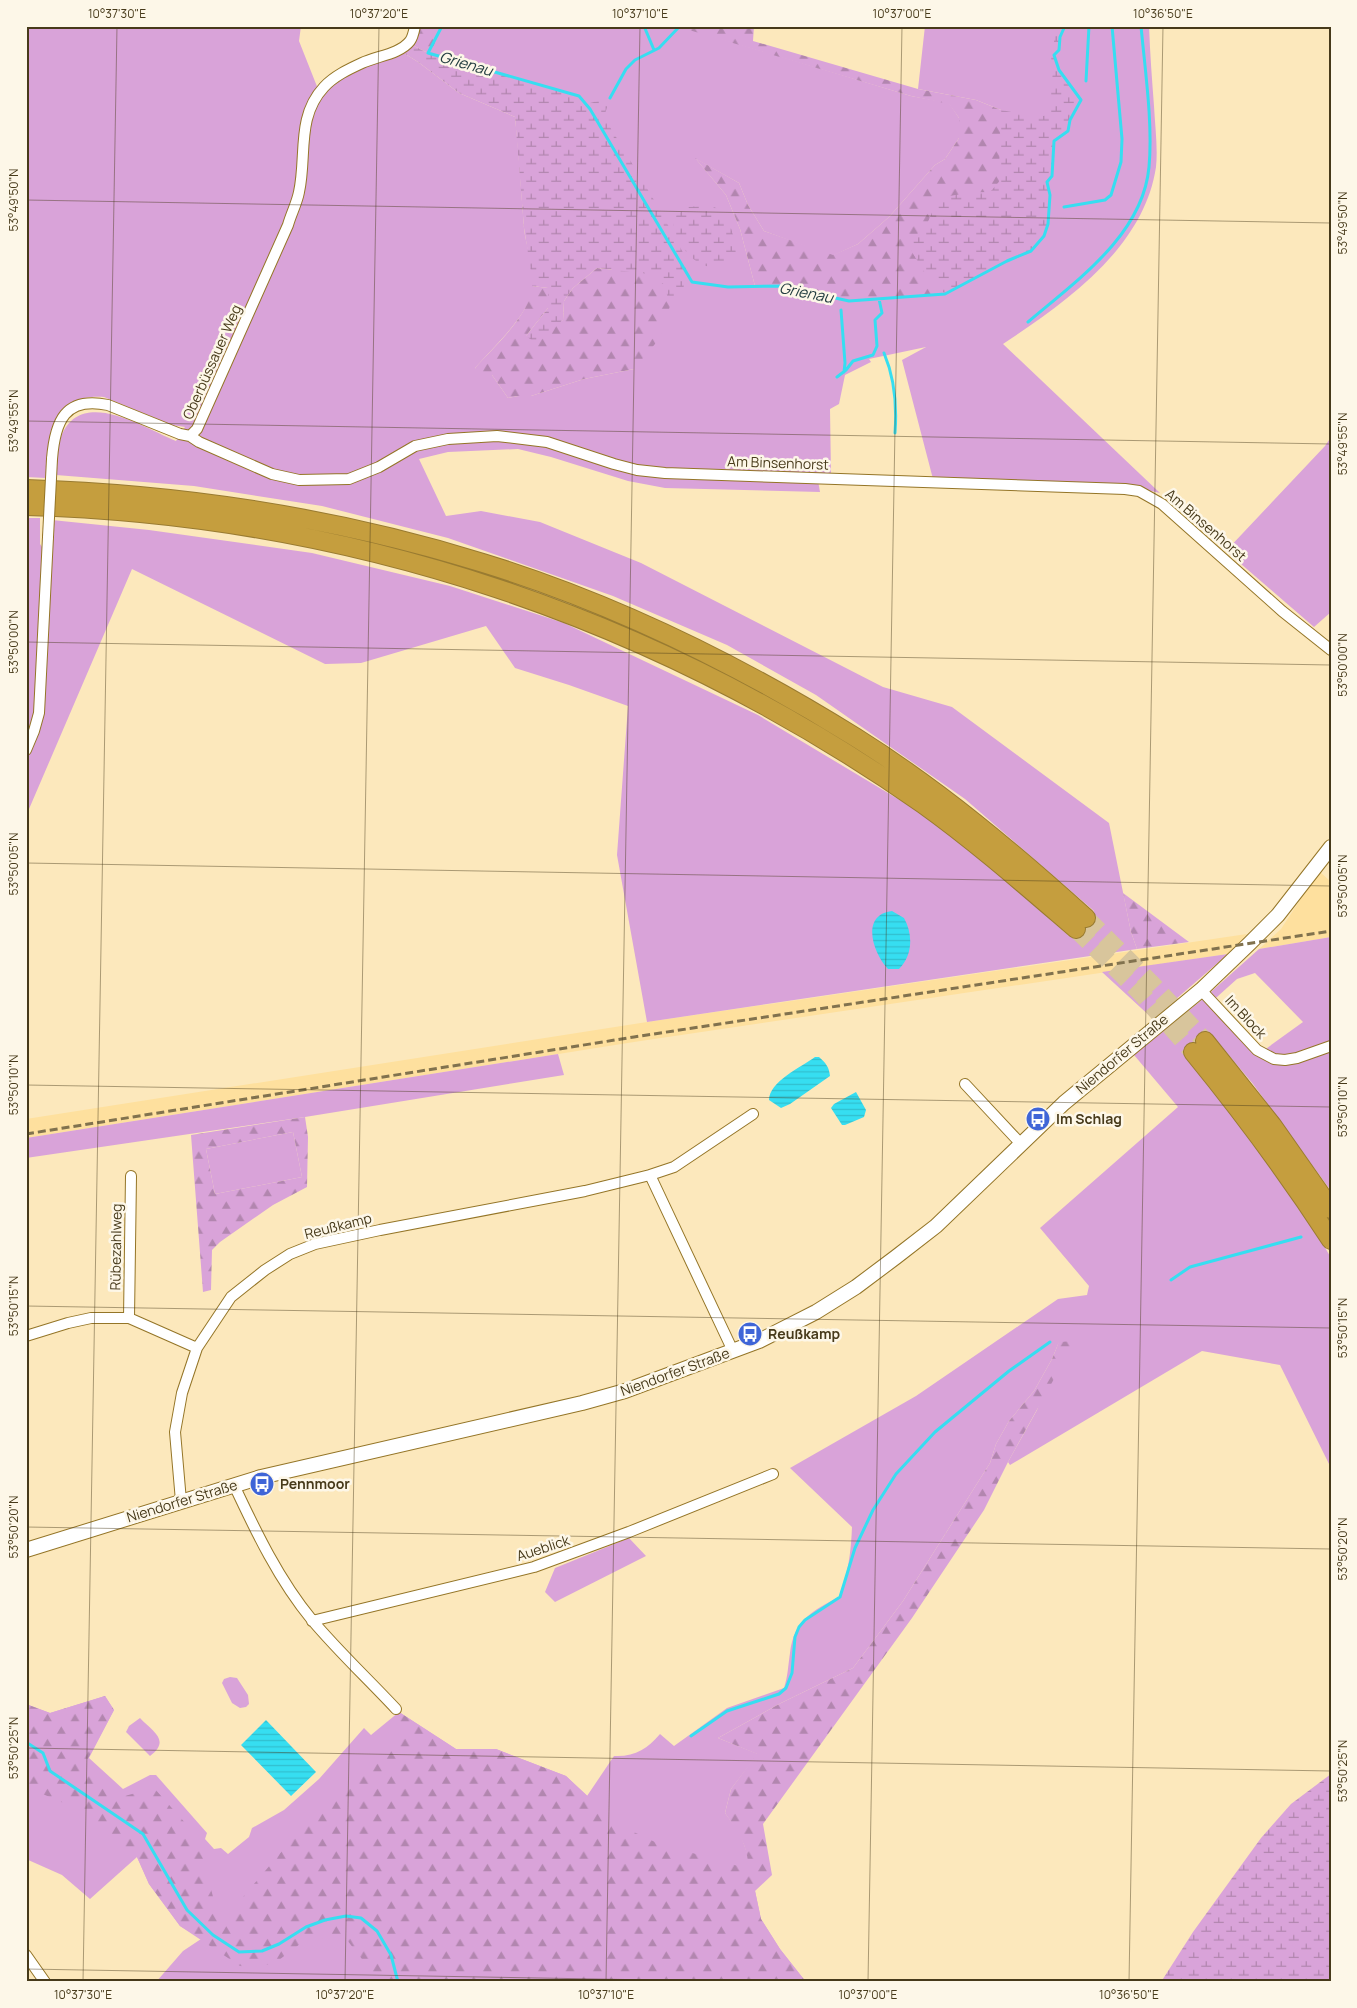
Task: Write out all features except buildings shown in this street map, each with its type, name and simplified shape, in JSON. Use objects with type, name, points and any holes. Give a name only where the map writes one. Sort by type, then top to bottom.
[{"type":"highway","points":[[26,489],[176,499],[308,519],[420,545],[484,564],[595,604],[719,660],[785,695],[856,738],[933,791],[1010,850],[1081,923],[924,805],[845,752],[775,710],[711,676],[588,621],[478,581],[414,562],[304,537],[175,517],[102,510],[26,506]]},
{"type":"highway","points":[[1331,1209],[1272,1125],[1199,1046],[1331,1240]]},
{"type":"main road","name":"Niendorfer Straße","points":[[26,1550],[261,1476],[582,1403],[625,1391],[733,1351],[804,1319],[862,1282],[936,1226],[1064,1103],[1201,990],[1278,915],[1331,847]]},
{"type":"street","name":"Oberbüssauer Weg","points":[[26,750],[39,713],[52,459],[54,437],[58,424],[70,410],[87,403],[108,405],[180,434],[190,436],[197,429],[288,225],[299,192],[305,123],[312,102],[336,76],[363,63],[399,50],[411,40],[415,26]]},
{"type":"street","name":"Am Binsenhorst","points":[[190,436],[199,442],[272,474],[298,480],[349,479],[372,471],[415,446],[448,439],[496,436],[547,442],[614,464],[637,470],[665,473],[1139,491],[1162,504],[1282,611],[1331,650]]},
{"type":"street","name":"Im Block","points":[[1201,990],[1257,1050],[1274,1059],[1297,1058],[1331,1046]]},
{"type":"street","points":[[965,1084],[1021,1144]]},
{"type":"street","name":"Reußkamp","points":[[181,1501],[175,1432],[182,1393],[196,1348],[231,1297],[274,1264],[290,1254],[315,1244],[585,1191],[650,1176],[674,1167],[753,1114]]},
{"type":"street","name":"Rübezahlweg","points":[[129,1318],[131,1176]]},
{"type":"street","points":[[650,1176],[733,1351]]},
{"type":"street","points":[[26,1336],[91,1318],[129,1318],[196,1348]]},
{"type":"street","name":"Aueblick","points":[[312,1620],[534,1567],[629,1532],[774,1474]]},
{"type":"street","points":[[234,1485],[273,1562],[312,1620],[396,1709]]},
{"type":"street","points":[[26,1955],[45,1982]]},
{"type":"shaded area","points":[[1319,871],[1331,882],[1331,937],[1259,949],[1281,929]]},
{"type":"shaded area","points":[[1247,934],[1228,954],[634,1042],[26,1138],[26,1119],[647,1022]]},
{"type":"green space","points":[[26,26],[301,26],[299,41],[318,89],[399,50],[459,93],[515,117],[524,228],[532,271],[533,288],[521,315],[475,368],[492,375],[508,398],[531,396],[584,379],[634,369],[580,129],[428,53],[442,26],[679,26],[911,96],[949,103],[959,118],[959,138],[945,159],[935,165],[889,217],[858,244],[832,256],[764,231],[748,205],[739,183],[696,159],[726,195],[740,229],[755,286],[781,286],[849,301],[1001,110],[976,100],[918,89],[925,26],[1149,26],[1157,152],[1156,167],[1149,196],[1136,223],[1119,248],[1099,270],[1052,310],[1003,344],[1160,493],[1138,488],[933,479],[902,360],[926,347],[869,359],[871,362],[845,375],[839,404],[830,409],[831,476],[817,475],[820,492],[665,488],[628,481],[551,457],[518,449],[448,452],[419,459],[446,516],[481,511],[540,522],[641,563],[883,687],[952,707],[1109,823],[1131,932],[1137,949],[647,1022],[617,855],[628,706],[515,668],[486,626],[361,663],[325,664],[132,569],[26,816],[26,756],[38,728],[52,520],[149,530],[312,553],[450,586],[564,623],[758,715],[918,811],[996,871],[1069,936],[1094,911],[965,799],[816,695],[727,645],[613,596],[448,538],[322,506],[194,486],[56,475],[57,451],[61,437],[70,422],[82,414],[97,412],[113,415],[147,427],[176,441],[185,427],[172,425],[104,397],[86,398],[72,402],[62,410],[55,421],[51,433],[46,478],[26,477]]},
{"type":"green space","points":[[415,26],[442,26],[430,54],[408,43]]},
{"type":"green space","points":[[754,26],[753,41],[918,89],[976,100],[1001,110],[999,182],[990,192],[939,198],[928,222],[908,245],[923,270],[945,294],[849,301],[781,286],[755,286],[740,229],[726,195],[695,158],[739,183],[748,205],[764,231],[833,255],[858,244],[889,217],[935,165],[945,159],[959,138],[959,118],[949,104],[911,96],[679,27]]},
{"type":"green space","points":[[1054,26],[1063,26],[1064,28],[1060,37],[1059,50],[1054,55],[1059,70],[1081,100],[1070,120],[1068,131],[1054,142],[1052,176],[1047,182],[1050,200],[1049,219],[1043,236],[1038,244],[1020,257],[1000,265],[945,294],[923,270],[908,245],[928,222],[938,198],[990,192],[999,182],[1001,110],[1038,117],[1048,115],[1053,72],[1050,53],[1054,47]]},
{"type":"green space","points":[[408,43],[428,53],[579,96],[588,107],[590,103],[610,98],[604,117],[657,205],[687,260],[683,292],[670,306],[664,284],[643,273],[597,268],[573,288],[564,301],[563,320],[534,342],[526,336],[548,308],[548,288],[532,286],[524,228],[515,117],[459,93],[399,50]]},
{"type":"green space","points":[[688,207],[714,207],[722,212],[729,223],[735,243],[736,255],[727,263],[718,267],[709,267],[692,258],[679,242],[674,230],[674,217]]},
{"type":"green space","points":[[597,268],[643,273],[664,284],[670,306],[660,338],[634,369],[584,379],[531,396],[508,398],[492,375],[483,376],[475,368],[501,341],[518,319],[530,297],[532,286],[548,288],[548,308],[526,336],[563,320],[564,301],[573,288]]},
{"type":"green space","points":[[1331,437],[1331,612],[1314,627],[1226,551],[1325,446]]},
{"type":"green space","points":[[26,518],[40,518],[40,544],[42,547],[34,718],[26,739]]},
{"type":"green space","points":[[1123,893],[1189,942],[1137,949],[1131,932]]},
{"type":"green space","points":[[1331,937],[1331,1191],[1253,1084],[1211,1034],[1185,1056],[1294,1193],[1331,1258],[1331,1468],[1280,1365],[1202,1351],[1010,1465],[1008,1462],[1037,1410],[1059,1342],[1034,1391],[1009,1421],[996,1444],[990,1463],[903,1601],[853,1668],[781,1703],[718,1738],[758,1754],[731,1789],[725,1813],[740,1833],[747,1853],[761,1919],[780,1949],[806,1982],[156,1982],[183,1951],[201,1939],[180,1926],[149,1884],[137,1857],[90,1899],[62,1875],[26,1859],[26,1704],[50,1713],[105,1696],[114,1710],[89,1758],[123,1789],[150,1775],[156,1775],[207,1833],[205,1839],[214,1849],[221,1848],[228,1854],[249,1837],[252,1828],[284,1810],[319,1779],[364,1728],[371,1735],[399,1712],[456,1749],[496,1749],[566,1776],[587,1796],[614,1756],[628,1755],[640,1751],[660,1734],[674,1746],[727,1708],[784,1688],[792,1642],[800,1624],[813,1612],[839,1597],[845,1580],[852,1527],[790,1468],[916,1396],[1058,1299],[1087,1295],[1089,1286],[1040,1228],[1178,1107],[1134,1055],[1203,999],[1259,949]],"holes":[[[1255,973],[1303,1022],[1256,1056],[1208,1005],[1237,979]]]},
{"type":"green space","points":[[1228,954],[1153,1019],[1102,972]]},
{"type":"green space","points":[[558,1054],[564,1075],[305,1117],[26,1158],[26,1138]]},
{"type":"green space","points":[[305,1117],[308,1137],[307,1187],[273,1205],[220,1242],[212,1250],[211,1290],[203,1292],[191,1135]],"holes":[[[293,1132],[302,1177],[215,1194],[206,1149]]]},
{"type":"green space","points":[[293,1132],[302,1177],[215,1194],[206,1149]]},
{"type":"green space","points":[[1075,1341],[1008,1462],[984,1510],[912,1618],[763,1824],[772,1875],[755,1891],[761,1919],[780,1949],[806,1982],[380,1982],[347,1940],[329,1937],[300,1944],[275,1963],[254,1967],[240,1966],[180,1926],[149,1884],[137,1857],[82,1811],[45,1795],[26,1790],[26,1704],[50,1713],[105,1696],[114,1710],[84,1766],[121,1797],[154,1788],[187,1825],[203,1858],[220,1924],[310,1818],[404,1727],[396,1716],[399,1712],[456,1749],[496,1749],[566,1776],[619,1825],[657,1843],[749,1869],[742,1839],[725,1813],[731,1789],[757,1754],[718,1738],[781,1703],[853,1668],[903,1601],[990,1463],[996,1444],[1009,1421],[1034,1391],[1059,1342]]},
{"type":"green space","points":[[629,1538],[646,1556],[555,1602],[545,1592],[555,1568]]},
{"type":"green space","points":[[230,1677],[237,1678],[248,1695],[249,1704],[246,1707],[240,1708],[232,1703],[222,1683],[224,1679]]},
{"type":"green space","points":[[140,1718],[158,1736],[159,1745],[150,1756],[126,1732],[129,1726]]},
{"type":"green space","points":[[1331,1774],[1331,1982],[1161,1982],[1193,1932],[1261,1838],[1291,1804]]},
{"type":"water","points":[[892,911],[904,918],[910,937],[907,957],[899,969],[888,969],[878,954],[872,936],[876,919],[882,914]]},
{"type":"water","points":[[815,1057],[819,1057],[825,1063],[830,1076],[790,1104],[781,1108],[769,1100],[770,1093],[780,1081]]},
{"type":"water","points":[[856,1092],[866,1110],[864,1117],[842,1125],[831,1108],[834,1104]]},
{"type":"water","points":[[266,1720],[316,1772],[291,1796],[241,1745]]},
{"type":"waterway","name":"Grienau","points":[[442,26],[428,53],[579,96],[590,109],[692,282],[728,287],[781,286],[849,301],[945,294],[1007,261],[1031,251],[1044,236],[1048,224],[1050,195],[1047,182],[1052,176],[1054,141],[1068,131],[1070,120],[1081,100],[1059,70],[1054,55],[1059,50],[1063,26]]},
{"type":"waterway","points":[[644,26],[654,50]]},
{"type":"waterway","points":[[1086,81],[1089,26]]},
{"type":"waterway","points":[[1064,207],[1105,200],[1111,195],[1121,162],[1122,139],[1112,26]]},
{"type":"waterway","points":[[1028,322],[1086,273],[1104,255],[1121,235],[1134,214],[1144,192],[1149,167],[1150,133],[1141,26]]},
{"type":"waterway","points":[[610,98],[626,69],[635,60],[659,48],[679,27]]},
{"type":"waterway","points":[[837,377],[853,361],[873,355],[877,346],[875,320],[882,313],[879,299]]},
{"type":"waterway","points":[[841,310],[844,372]]},
{"type":"waterway","points":[[884,353],[891,373],[894,393],[895,433]]},
{"type":"waterway","points":[[1171,1280],[1190,1267],[1301,1237]]},
{"type":"waterway","points":[[691,1736],[727,1711],[779,1694],[786,1688],[792,1673],[795,1637],[799,1627],[805,1620],[840,1597],[855,1548],[873,1510],[896,1474],[935,1432],[1009,1371],[1050,1342]]},
{"type":"waterway","points":[[26,1745],[29,1744],[43,1753],[50,1771],[143,1834],[187,1910],[213,1935],[239,1952],[262,1951],[279,1944],[306,1927],[325,1920],[346,1916],[361,1918],[377,1931],[391,1955],[398,1982]]},
{"type":"tunnel","points":[[1086,918],[1205,1041]]},
{"type":"tunnel","points":[[1076,929],[1140,992],[1193,1052]]},
{"type":"railway","points":[[26,1134],[634,1037],[1331,931]]},
{"type":"place","name":"Im Schlag","points":[[1038,1119]]},
{"type":"place","name":"Reußkamp","points":[[750,1334]]},
{"type":"place","name":"Pennmoor","points":[[262,1484]]}]
